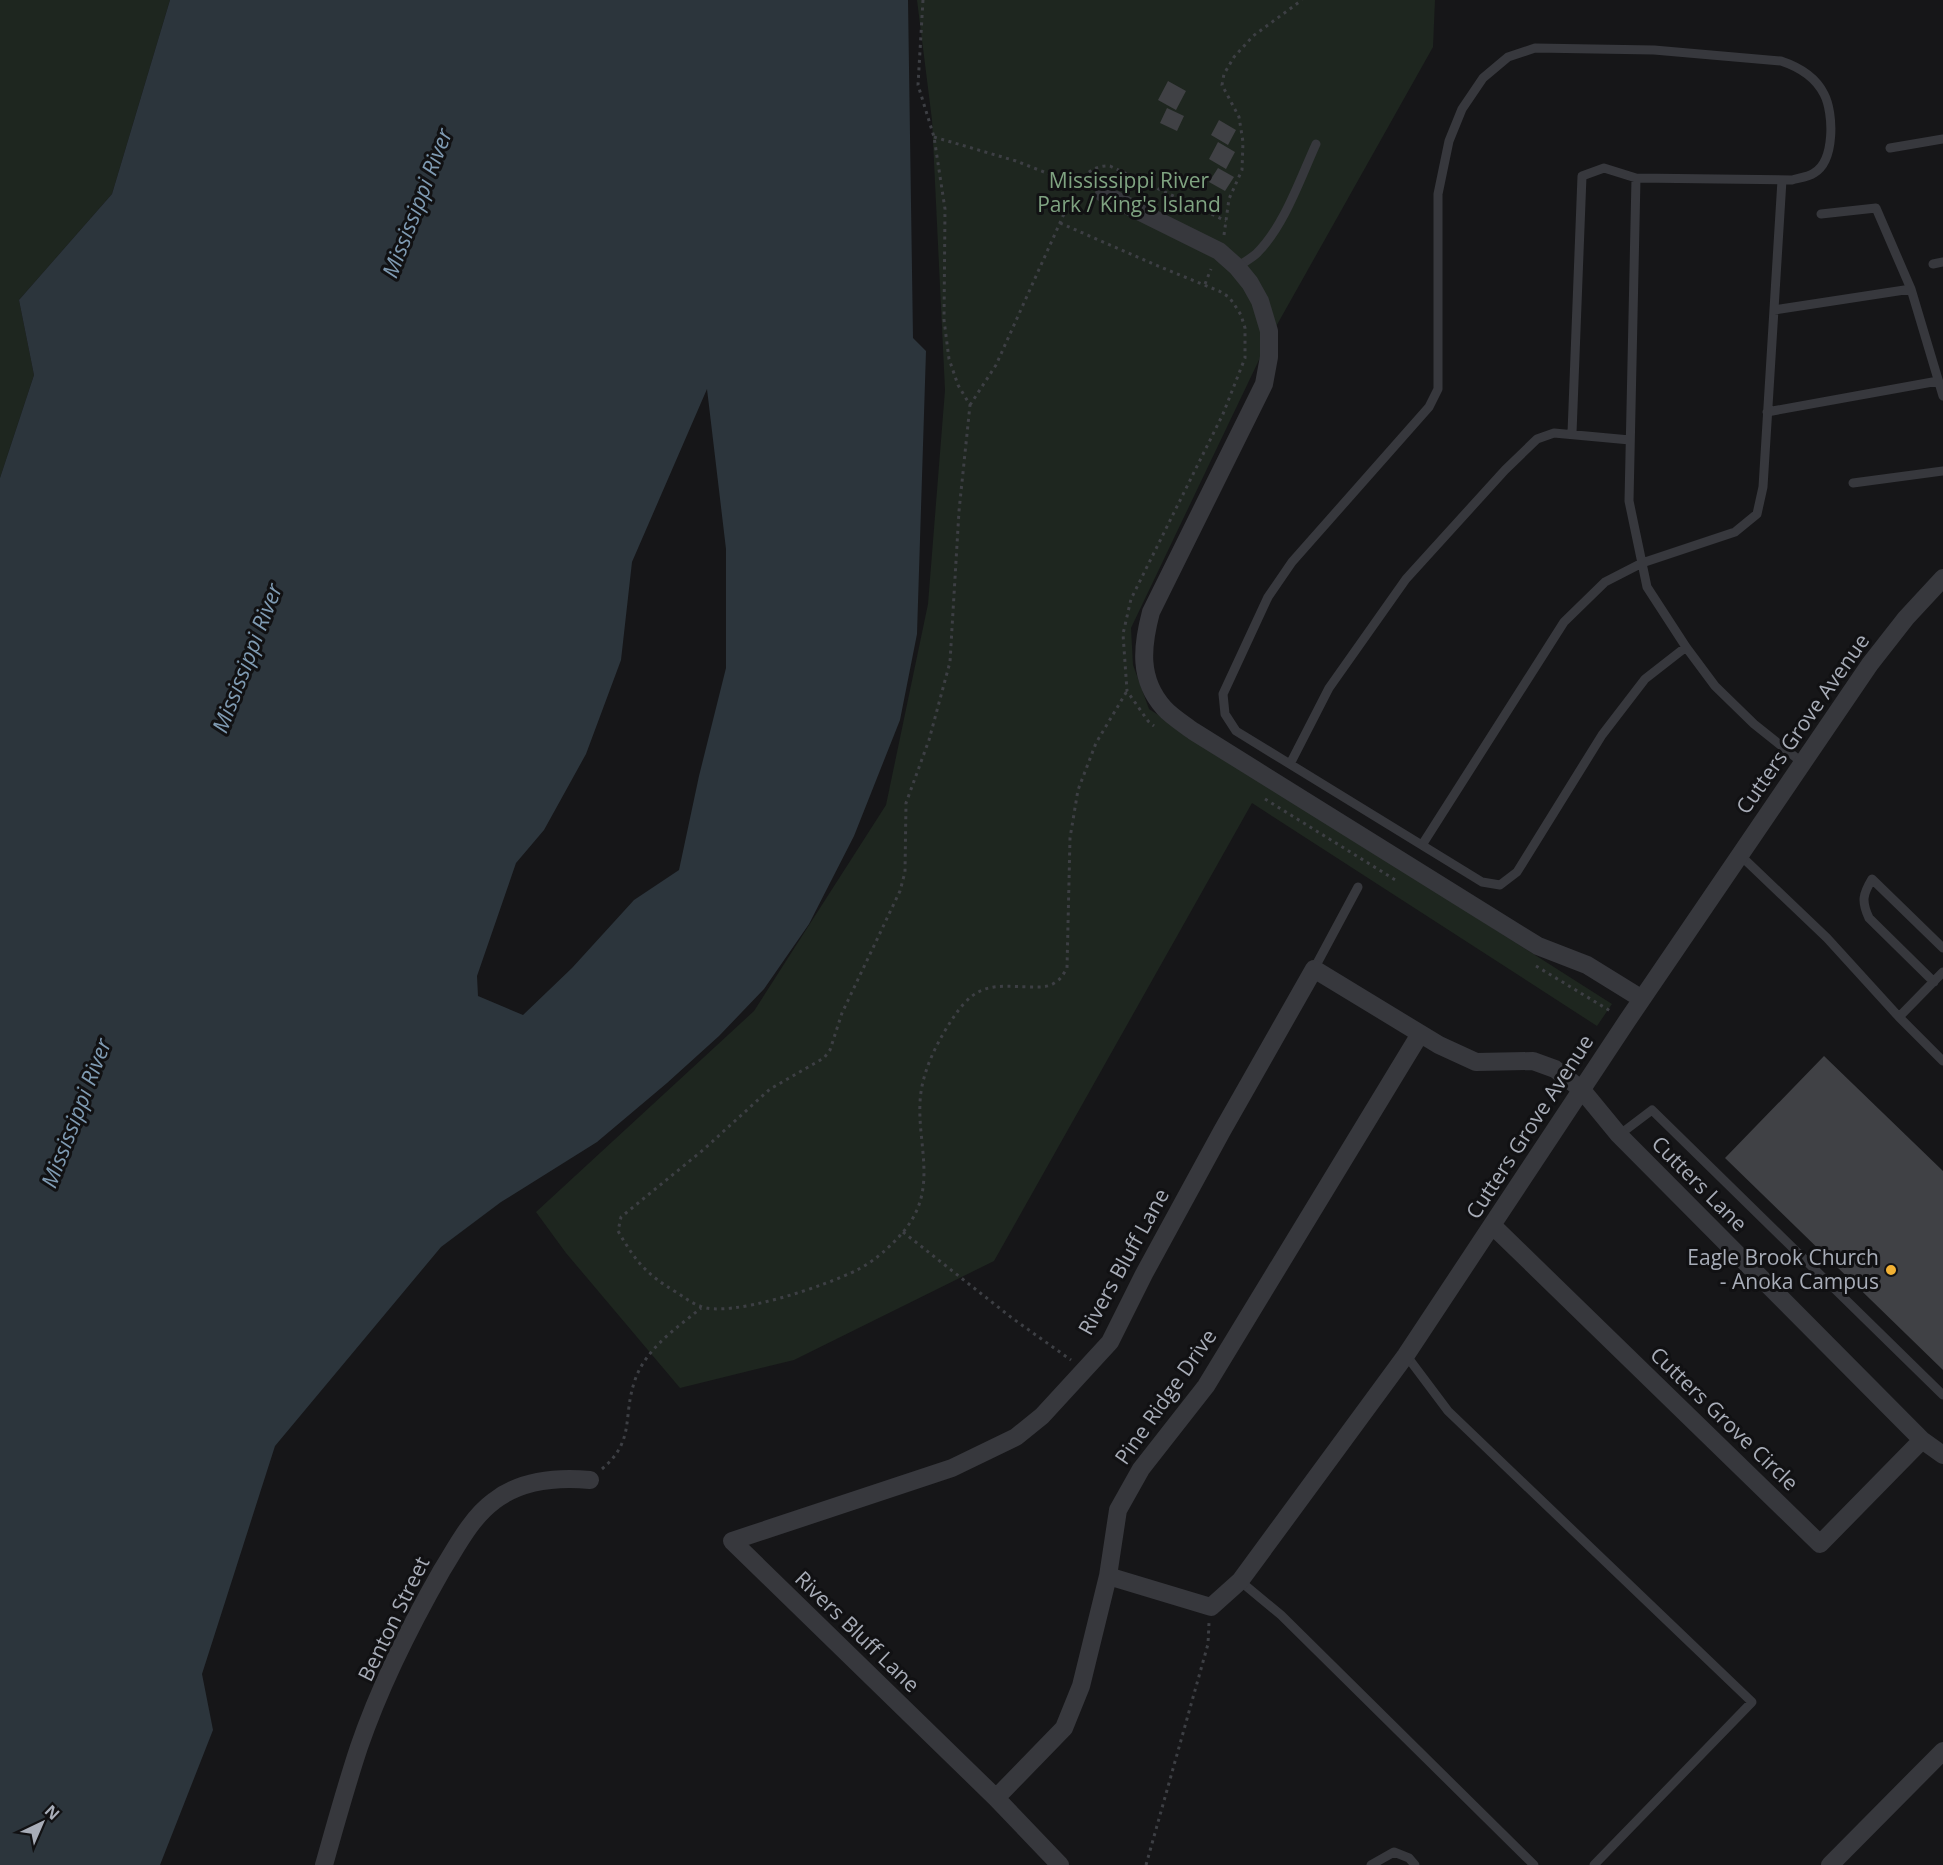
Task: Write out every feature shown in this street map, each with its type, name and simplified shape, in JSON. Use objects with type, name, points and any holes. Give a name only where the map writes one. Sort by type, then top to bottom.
[{"type":"street","points":[[1104,194],[1219,251],[1237,267],[1260,301],[1269,331],[1269,357],[1264,384],[1151,612],[1143,641],[1144,664],[1150,688],[1164,709],[1204,737],[1538,946],[1587,965],[1642,999]]},
{"type":"street","name":"Cutters Grove Avenue","points":[[1210,1607],[1240,1581],[1406,1355],[1642,999],[1870,664],[1906,618],[1943,578]]},
{"type":"street","points":[[1314,969],[1439,1046],[1476,1062],[1533,1061],[1555,1069],[1582,1090]]},
{"type":"street","name":"Rivers Bluff Lane","points":[[1060,1865],[996,1798],[732,1541],[952,1468],[1016,1437],[1042,1416],[1110,1342],[1183,1202],[1314,969]]},
{"type":"street","name":"Pine Ridge Drive","points":[[996,1798],[1064,1728],[1081,1686],[1108,1576],[1118,1510],[1141,1469],[1206,1386],[1420,1034]]},
{"type":"street","name":"Cutters Lane","points":[[1582,1090],[1618,1135],[1922,1440],[1943,1455]]},
{"type":"street","name":"Cutters Grove Circle","points":[[1492,1225],[1820,1544],[1922,1440]]},
{"type":"street","name":"Benton Street","points":[[324,1865],[360,1745],[402,1645],[432,1587],[474,1521],[495,1501],[519,1488],[545,1480],[567,1478],[590,1480]]},
{"type":"street","points":[[1108,1576],[1210,1607]]},
{"type":"street","points":[[1830,1865],[1943,1751]]},
{"type":"lane","points":[[1572,433],[1582,176],[1604,168],[1636,178],[1792,180],[1814,173],[1822,166],[1830,146],[1831,122],[1825,95],[1814,80],[1800,68],[1781,61],[1654,50],[1535,48],[1508,57],[1483,78],[1462,109],[1449,141],[1438,194],[1438,389],[1429,407],[1292,562],[1268,597],[1223,694],[1225,714],[1236,731],[1482,882],[1500,885],[1517,872],[1602,735],[1645,679],[1686,647]]},
{"type":"lane","points":[[1890,148],[1943,139]]},
{"type":"lane","points":[[1237,267],[1254,255],[1279,223],[1316,144]]},
{"type":"lane","points":[[1636,178],[1629,501],[1647,587],[1686,647],[1715,686],[1754,724],[1804,764]]},
{"type":"lane","points":[[1422,845],[1564,621],[1605,582],[1642,563],[1735,532],[1757,514],[1763,487],[1782,180]]},
{"type":"lane","points":[[1821,214],[1876,208],[1911,289],[1943,396]]},
{"type":"lane","points":[[1774,310],[1911,289]]},
{"type":"lane","points":[[1767,412],[1938,381]]},
{"type":"lane","points":[[1290,764],[1329,688],[1406,579],[1505,470],[1537,439],[1554,433],[1572,433],[1630,440]]},
{"type":"lane","points":[[1854,483],[1943,471]]},
{"type":"lane","points":[[1740,855],[1827,938],[1899,1017],[1943,1061]]},
{"type":"lane","points":[[1934,982],[1869,918],[1863,906],[1863,894],[1872,879],[1943,948]]},
{"type":"lane","points":[[1314,969],[1358,887]]},
{"type":"lane","points":[[1899,1017],[1943,972]]},
{"type":"lane","points":[[1618,1135],[1652,1110],[1943,1395]]},
{"type":"lane","points":[[1406,1355],[1448,1411],[1752,1702],[1594,1865]]},
{"type":"lane","points":[[1240,1581],[1281,1615],[1534,1865]]},
{"type":"lane","points":[[1371,1865],[1394,1852],[1409,1858],[1415,1865]]},
{"type":"path","points":[[923,0],[918,85],[934,137],[945,209],[944,320],[949,359],[958,385],[970,405]]},
{"type":"path","points":[[1205,284],[1219,251],[1229,199],[1242,170],[1243,142],[1239,117],[1222,85],[1224,74],[1242,46],[1271,21],[1302,0]]},
{"type":"path","points":[[934,137],[1016,161],[1077,185]]},
{"type":"path","points":[[1060,223],[1205,284],[1229,297],[1241,315],[1246,343],[1245,358],[1223,414],[1131,599],[1125,618],[1123,634],[1127,691],[1096,743],[1078,790],[1073,812],[1070,838],[1067,968],[1058,982],[1045,987],[993,986],[981,990],[968,999],[944,1033],[927,1069],[920,1103],[924,1176],[922,1197],[909,1226],[887,1249],[858,1270],[792,1294],[743,1308],[701,1308],[651,1277],[633,1257],[618,1231],[618,1223],[631,1207],[668,1181],[770,1089],[824,1058],[830,1050],[842,1013],[893,908],[905,872],[906,803],[928,740],[950,662],[959,511],[970,405],[996,365],[1077,185],[1085,174],[1102,165],[1110,166],[1226,221]]},
{"type":"path","points":[[903,1232],[1012,1318],[1084,1370]]},
{"type":"path","points":[[590,1480],[613,1460],[623,1446],[635,1380],[645,1359],[662,1341],[701,1308]]},
{"type":"path","points":[[1146,1865],[1208,1644],[1210,1607]]},
{"type":"green space","points":[[0,0],[170,0],[112,194],[19,300],[34,375],[0,478]]},
{"type":"green space","name":"Mississippi River Park / King's Island","points":[[917,0],[1435,0],[1433,47],[1269,339],[1131,628],[1133,665],[1149,709],[1612,1004],[1597,1026],[1252,803],[994,1261],[794,1360],[680,1388],[566,1253],[536,1212],[754,1011],[886,805],[928,604],[945,390],[932,120]]},
{"type":"water","name":"Mississippi River","points":[[170,0],[908,0],[913,338],[926,351],[917,634],[900,720],[854,836],[809,924],[764,989],[719,1036],[597,1142],[501,1202],[441,1247],[275,1446],[202,1674],[213,1730],[160,1865],[0,1865],[0,478],[34,375],[19,300],[112,194]],"holes":[[[707,389],[726,549],[726,668],[699,776],[679,870],[634,900],[572,968],[523,1015],[478,996],[477,976],[516,863],[544,830],[586,754],[621,660],[632,562]]]},
{"type":"building","points":[[1168,81],[1186,91],[1176,110],[1158,100]]},
{"type":"building","points":[[1167,108],[1184,116],[1177,131],[1160,123]]},
{"type":"building","points":[[1219,120],[1236,130],[1228,145],[1211,135]]},
{"type":"building","points":[[1218,142],[1235,152],[1226,169],[1209,159]]},
{"type":"building","points":[[1218,168],[1234,177],[1225,191],[1209,182]]},
{"type":"building","name":"Eagle Brook Church - Anoka Campus","points":[[1824,1056],[1943,1171],[1943,1370],[1725,1158]]},
{"type":"place","name":"Eagle Brook Church - Anoka Campus","points":[[1891,1270]]}]
